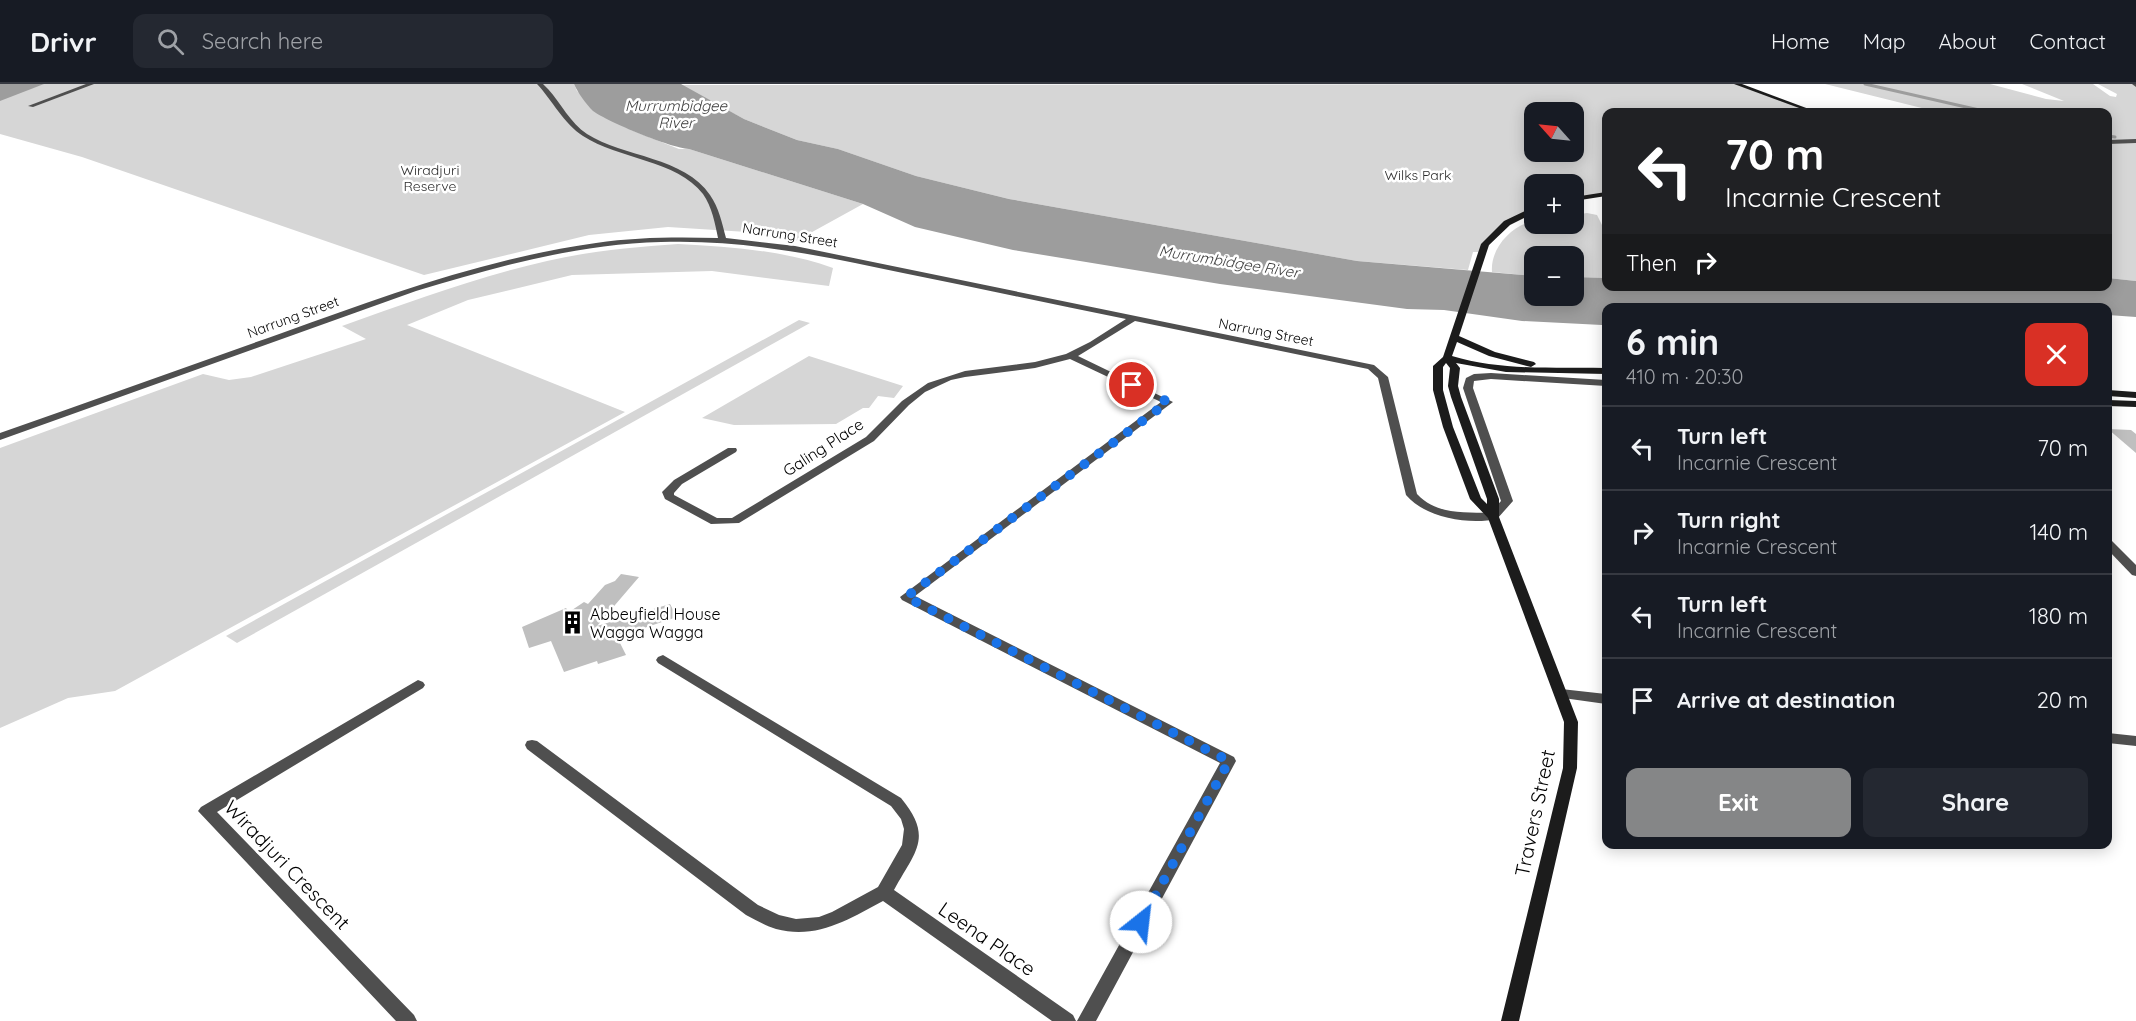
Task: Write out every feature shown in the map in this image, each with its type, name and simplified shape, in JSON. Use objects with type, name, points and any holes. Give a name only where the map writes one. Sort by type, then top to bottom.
[{"type":"main road","points":[[1737,84],[1803,108]]},
{"type":"main road","points":[[1584,197],[1602,195]]},
{"type":"main road","name":"Travers Street","points":[[1493,517],[1476,499],[1448,427],[1438,390],[1438,366],[1447,358],[1485,244],[1507,223],[1524,215]]},
{"type":"main road","points":[[1454,334],[1492,354],[1554,369]]},
{"type":"main road","points":[[1447,358],[1464,357],[1531,364]]},
{"type":"main road","points":[[1447,358],[1462,363],[1520,369],[1602,371]]},
{"type":"main road","name":"Travers Street","points":[[1447,358],[1455,368],[1453,386],[1492,500],[1493,517],[1571,722],[1570,768],[1510,1021]]},
{"type":"main road","points":[[2112,393],[2136,395]]},
{"type":"main road","points":[[2112,403],[2136,404]]},
{"type":"street","points":[[31,106],[91,84]]},
{"type":"street","points":[[540,84],[550,93],[577,129],[585,135],[618,152],[675,171],[698,184],[715,209],[722,238]]},
{"type":"street","points":[[2112,142],[2136,141]]},
{"type":"street","name":"Narrung Street","points":[[0,437],[420,285],[481,267],[531,255],[608,242],[666,238],[722,238],[804,249],[1374,368],[1383,377],[1409,489],[1416,501],[1439,513],[1493,517]]},
{"type":"street","points":[[1071,356],[1132,319]]},
{"type":"street","points":[[1071,356],[1168,402],[906,597],[1229,761],[1086,1021]]},
{"type":"street","name":"Galing Place","points":[[732,450],[678,482],[668,492],[669,497],[715,522],[735,521],[870,439],[901,405],[932,384],[972,372],[1027,366],[1071,356]]},
{"type":"street","points":[[1493,517],[1507,501],[1468,388],[1469,380],[1474,377],[1602,383]]},
{"type":"street","points":[[2112,548],[2136,572]]},
{"type":"street","points":[[532,745],[752,910],[776,922],[796,926],[819,924],[838,917],[884,892],[910,846],[912,829],[908,818],[896,802],[663,660]]},
{"type":"street","name":"Wiradjuri Crescent","points":[[408,1021],[206,812],[418,686]]},
{"type":"street","points":[[1561,694],[1602,699]]},
{"type":"street","points":[[2112,738],[2136,741]]},
{"type":"street","name":"Leena Place","points":[[884,892],[1067,1021]]},
{"type":"green space","name":"Wiradjuri Reserve","points":[[43,84],[574,84],[577,91],[631,130],[679,149],[689,149],[863,204],[794,242],[747,232],[668,227],[589,235],[424,275],[82,157],[0,134],[0,99]]},
{"type":"green space","name":"Wilks Park","points":[[1737,84],[1803,108],[1602,108],[1602,195],[1584,197],[1584,174],[1524,174],[1524,214],[1516,218],[1482,252],[1473,252],[1468,270],[1357,261],[1009,199],[916,176],[838,149],[797,140],[744,119],[681,85]]},
{"type":"green space","points":[[1825,84],[1990,84],[2046,99],[2064,101],[2022,84],[2093,84],[2110,96],[2116,97],[2117,94],[2098,84],[2136,84],[2136,281],[2112,278],[2112,108],[1922,108]]},
{"type":"green space","points":[[1584,213],[1597,215],[1602,225],[1602,278],[1584,277],[1584,246],[1524,246],[1524,275],[1492,272],[1492,263],[1499,246],[1524,224],[1524,234],[1584,234]]},
{"type":"green space","points":[[678,244],[776,253],[833,268],[829,286],[712,271],[572,275],[468,300],[407,325],[625,412],[115,691],[68,698],[0,728],[0,448],[203,374],[229,380],[251,377],[366,339],[342,326],[495,275],[579,255]]},
{"type":"green space","points":[[799,320],[810,323],[237,643],[226,636]]},
{"type":"green space","points":[[809,356],[903,386],[894,398],[878,396],[869,408],[863,408],[836,424],[734,425],[702,418]]},
{"type":"water","points":[[0,84],[44,84],[0,101]]},
{"type":"water","name":"Murrumbidgee River","points":[[574,84],[681,84],[744,119],[797,140],[838,149],[916,176],[1009,199],[1357,261],[1524,275],[1524,306],[1584,306],[1584,277],[1602,278],[1602,291],[2112,291],[2112,278],[2136,281],[2136,317],[2112,315],[2112,303],[1602,303],[1602,325],[1522,321],[1444,310],[1407,309],[1220,284],[1013,250],[915,227],[863,204],[640,134],[593,111]]},
{"type":"building","points":[[2112,429],[2131,430],[2136,434],[2136,453],[2112,432]]},
{"type":"building","name":"Abbeyfield House Wagga Wagga","points":[[621,574],[639,577],[597,626],[670,604],[677,617],[617,637],[626,655],[598,664],[597,661],[564,672],[551,641],[529,648],[522,627],[566,608],[569,612],[584,602],[588,604],[605,585],[615,581]]},
{"type":"waterway","points":[[1865,84],[1970,108]]},
{"type":"place","name":"Abbeyfield House Wagga Wagga","points":[[572,623]]},
{"type":"route","points":[[1132,385],[1168,402],[906,597],[1229,761],[1141,922]]}]
